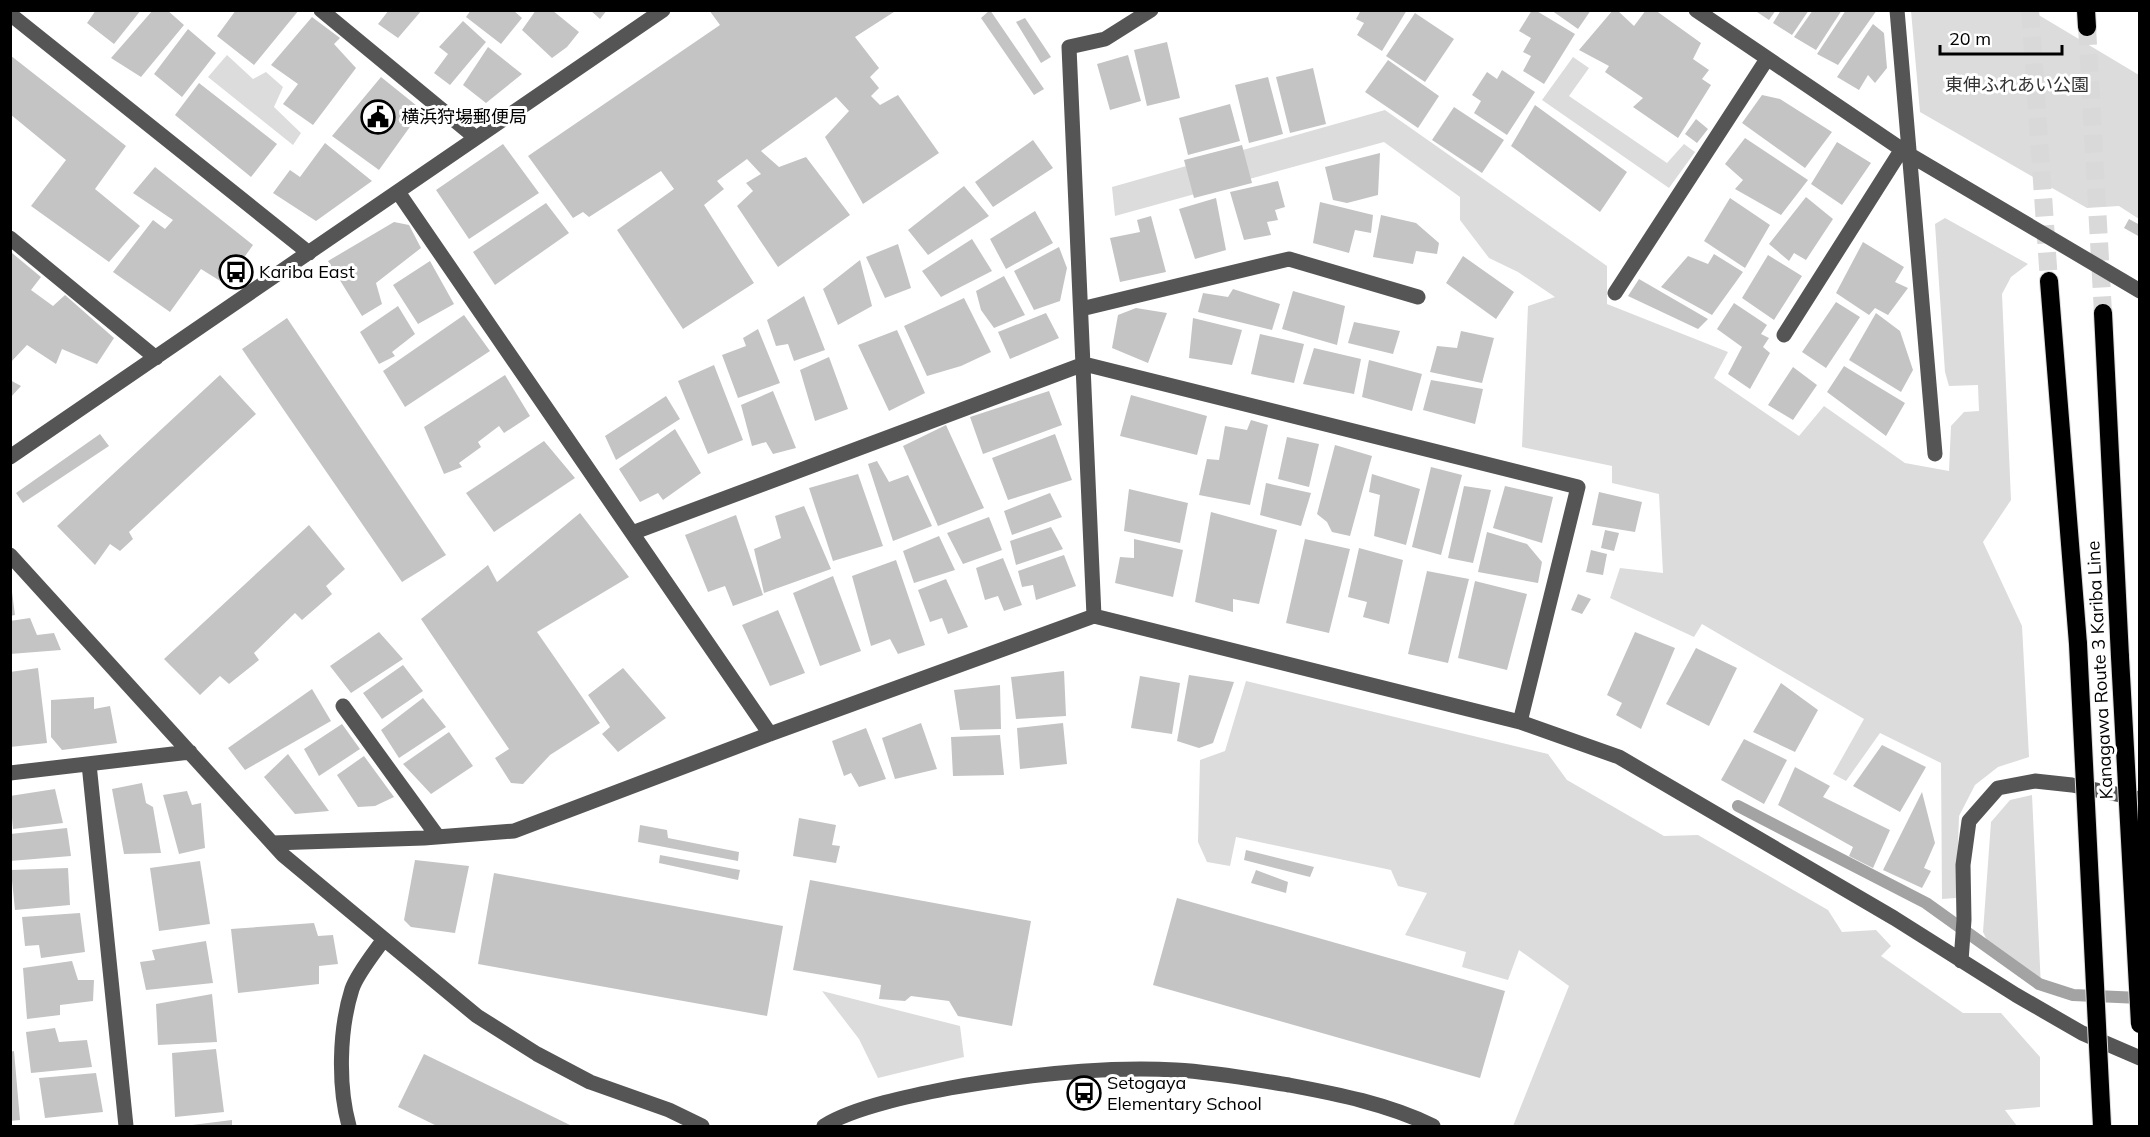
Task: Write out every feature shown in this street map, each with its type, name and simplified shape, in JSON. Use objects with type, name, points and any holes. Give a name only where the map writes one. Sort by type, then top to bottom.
[{"type":"highway","points":[[2049,281],[2078,644],[2102,1126]]},
{"type":"highway","name":"Kanagawa Route 3 Kariba Line","points":[[2103,313],[2139,1024]]},
{"type":"street","points":[[321,10],[476,138]]},
{"type":"street","points":[[10,458],[663,10]]},
{"type":"street","points":[[1094,615],[1069,47],[1106,39],[1151,10]]},
{"type":"street","points":[[1696,10],[1906,152],[2139,291]]},
{"type":"street","points":[[1897,10],[1906,152],[1935,454]]},
{"type":"street","points":[[10,14],[309,253]]},
{"type":"street","points":[[1615,293],[1767,58]]},
{"type":"street","points":[[1784,335],[1906,152]]},
{"type":"street","points":[[398,192],[770,734]]},
{"type":"street","points":[[10,238],[156,358]]},
{"type":"street","points":[[1081,309],[1289,259],[1418,297]]},
{"type":"street","points":[[632,533],[1084,364],[1578,486],[1520,722]]},
{"type":"street","points":[[10,555],[283,855],[477,1016],[537,1054],[590,1082],[669,1110],[702,1126]]},
{"type":"street","points":[[272,843],[438,837],[514,831],[1094,615],[1520,722],[1619,757],[1894,918],[2082,1033],[2139,1058]]},
{"type":"street","points":[[343,706],[438,837]]},
{"type":"street","points":[[10,773],[190,752]]},
{"type":"street","points":[[89,764],[126,1126]]},
{"type":"street","points":[[1962,961],[1963,866],[1970,821],[1998,788],[2035,781],[2072,785],[2139,799]]},
{"type":"street","points":[[349,1126],[344,1107],[342,1038],[352,988],[384,939]]},
{"type":"street","points":[[824,1126],[837,1118],[915,1095],[999,1079],[1122,1069],[1176,1070],[1214,1074],[1307,1089],[1374,1105],[1432,1126]]},
{"type":"green space","name":"東伸ふれあい公園","points":[[1911,11],[2032,11],[2139,75],[2139,219],[2119,206],[2087,208],[1920,112]]},
{"type":"green space","points":[[227,55],[253,79],[266,72],[283,87],[274,107],[301,133],[293,145],[208,77]]},
{"type":"green space","points":[[1573,57],[1589,68],[1569,96],[1667,163],[1684,144],[1695,152],[1669,188],[1542,100]]},
{"type":"green space","points":[[1385,110],[1607,266],[1607,304],[1728,352],[1714,378],[1799,436],[1824,406],[1905,463],[1949,471],[1951,426],[1964,412],[1979,411],[1978,385],[1949,386],[1945,372],[1935,224],[1945,218],[2028,264],[2011,277],[2002,294],[2011,500],[1983,542],[2022,626],[2029,757],[1998,767],[1975,785],[1959,816],[1956,898],[1942,899],[1941,763],[1880,733],[1846,781],[1833,774],[1864,719],[1702,624],[1694,637],[1610,598],[1620,568],[1663,573],[1659,494],[1612,483],[1612,466],[1522,447],[1528,306],[1555,297],[1518,272],[1489,258],[1460,220],[1460,197],[1384,142],[1115,216],[1112,187]]},
{"type":"green space","points":[[1246,681],[1548,754],[1567,780],[1664,836],[1698,835],[1828,910],[1842,932],[1876,930],[1891,946],[1881,956],[1963,1013],[2001,1013],[2040,1057],[2040,1107],[2005,1110],[2017,1126],[1513,1126],[1569,986],[1519,950],[1508,980],[1462,967],[1466,952],[1405,935],[1427,893],[1398,886],[1391,870],[1236,837],[1230,866],[1207,862],[1198,842],[1200,760],[1225,751]]},
{"type":"green space","points":[[2032,795],[2041,988],[1997,961],[1983,932],[1991,822],[2010,800]]},
{"type":"green space","points":[[822,991],[960,1026],[964,1057],[878,1078],[859,1039]]},
{"type":"building","points":[[96,10],[141,10],[114,44],[87,23]]},
{"type":"building","points":[[153,10],[167,10],[184,25],[141,77],[111,58]]},
{"type":"building","points":[[236,10],[299,10],[254,65],[217,36]]},
{"type":"building","points":[[389,10],[422,10],[398,38],[378,24]]},
{"type":"building","points":[[471,10],[513,10],[522,18],[501,44],[466,17]]},
{"type":"building","points":[[536,10],[552,10],[579,32],[567,47],[552,58],[522,30]]},
{"type":"building","points":[[590,10],[607,10],[600,19]]},
{"type":"building","points":[[709,10],[897,10],[855,37],[879,68],[870,77],[879,88],[871,96],[880,105],[898,95],[939,153],[863,204],[825,137],[849,111],[836,97],[761,151],[779,167],[806,157],[850,215],[778,267],[737,206],[753,191],[746,183],[761,174],[747,159],[717,181],[724,189],[704,205],[754,283],[683,329],[617,230],[674,189],[661,171],[589,217],[583,212],[573,218],[528,156],[720,25]]},
{"type":"building","points":[[990,10],[1044,89],[1034,95],[981,18]]},
{"type":"building","points":[[1361,10],[1407,10],[1382,51],[1357,35],[1364,23],[1356,19]]},
{"type":"building","points":[[1532,10],[1575,34],[1544,84],[1523,71],[1531,56],[1523,52],[1531,38],[1519,31]]},
{"type":"building","points":[[1551,10],[1591,10],[1578,29]]},
{"type":"building","points":[[1613,10],[1617,10],[1634,26],[1646,10],[1655,10],[1701,43],[1693,59],[1709,70],[1702,79],[1711,85],[1678,138],[1633,107],[1643,98],[1605,72],[1609,66],[1579,50]]},
{"type":"building","points":[[1754,10],[1776,10],[1769,20]]},
{"type":"building","points":[[1781,10],[1809,10],[1792,35],[1773,23]]},
{"type":"building","points":[[1813,10],[1842,10],[1816,50],[1794,37]]},
{"type":"building","points":[[1846,10],[1877,10],[1838,65],[1817,54]]},
{"type":"building","points":[[1415,13],[1454,39],[1425,82],[1386,56]]},
{"type":"building","points":[[312,17],[340,38],[334,44],[356,68],[313,125],[283,104],[298,84],[271,65]]},
{"type":"building","points":[[1025,18],[1051,57],[1041,63],[1016,22]]},
{"type":"building","points":[[463,21],[486,42],[450,85],[434,73],[448,54],[439,47]]},
{"type":"building","points":[[1873,24],[1884,33],[1887,68],[1875,83],[1868,75],[1859,90],[1837,77]]},
{"type":"building","points":[[188,29],[216,53],[182,97],[154,74]]},
{"type":"building","points":[[1167,42],[1180,98],[1147,106],[1134,50]]},
{"type":"building","points":[[488,47],[522,74],[486,103],[463,85]]},
{"type":"building","points":[[10,55],[126,146],[95,189],[140,226],[109,262],[31,206],[66,160],[10,114]]},
{"type":"building","points":[[1128,55],[1141,101],[1110,110],[1097,64]]},
{"type":"building","points":[[1388,60],[1439,96],[1418,128],[1365,92]]},
{"type":"building","points":[[1313,68],[1326,124],[1290,133],[1276,77]]},
{"type":"building","points":[[1502,70],[1535,92],[1507,135],[1474,113],[1481,101],[1472,95],[1487,72],[1497,79]]},
{"type":"building","points":[[381,77],[422,110],[379,170],[332,136]]},
{"type":"building","points":[[1268,77],[1283,134],[1249,143],[1235,85]]},
{"type":"building","points":[[199,83],[277,144],[251,177],[175,115]]},
{"type":"building","points":[[1762,95],[1780,99],[1832,132],[1805,168],[1742,123]]},
{"type":"building","points":[[1230,104],[1240,141],[1188,155],[1179,118]]},
{"type":"building","points":[[1535,105],[1627,172],[1600,212],[1511,146]]},
{"type":"building","points":[[1454,107],[1504,140],[1482,173],[1432,140]]},
{"type":"building","points":[[1696,119],[1708,129],[1697,143],[1685,134]]},
{"type":"building","points":[[1745,138],[1808,180],[1781,215],[1735,189],[1743,180],[1725,164]]},
{"type":"building","points":[[1033,140],[1053,168],[993,207],[975,182]]},
{"type":"building","points":[[1837,142],[1871,163],[1842,205],[1811,184]]},
{"type":"building","points":[[325,143],[372,181],[316,221],[273,193],[290,170],[300,177]]},
{"type":"building","points":[[503,144],[539,193],[469,239],[436,190]]},
{"type":"building","points":[[1242,145],[1252,183],[1194,198],[1184,160]]},
{"type":"building","points":[[1380,153],[1378,195],[1347,203],[1333,200],[1325,167]]},
{"type":"building","points":[[155,167],[253,245],[225,284],[201,269],[170,312],[113,272],[153,220],[165,229],[173,220],[133,193]]},
{"type":"building","points":[[1278,181],[1285,207],[1275,210],[1278,220],[1267,222],[1271,235],[1244,240],[1230,192]]},
{"type":"building","points":[[964,186],[989,216],[928,255],[908,230]]},
{"type":"building","points":[[1806,197],[1833,219],[1806,260],[1794,253],[1789,261],[1769,244]]},
{"type":"building","points":[[1216,198],[1226,250],[1195,259],[1179,209]]},
{"type":"building","points":[[1730,198],[1770,225],[1745,268],[1704,241]]},
{"type":"building","points":[[1320,202],[1373,215],[1371,233],[1355,230],[1349,253],[1313,243]]},
{"type":"building","points":[[546,203],[569,233],[495,285],[473,252]]},
{"type":"building","points":[[1035,211],[1053,243],[1006,269],[990,239]]},
{"type":"building","points":[[1381,215],[1416,223],[1439,243],[1437,254],[1416,251],[1413,264],[1373,257]]},
{"type":"building","points":[[1151,216],[1166,272],[1120,282],[1110,238],[1140,232],[1137,220]]},
{"type":"building","points":[[2129,219],[2140,225],[2140,237],[2124,228]]},
{"type":"building","points":[[394,222],[409,225],[421,248],[376,283],[382,304],[362,316],[328,261]]},
{"type":"building","points":[[972,239],[992,271],[941,297],[922,271]]},
{"type":"building","points":[[1863,242],[1904,267],[1895,282],[1908,288],[1888,315],[1875,308],[1869,315],[1836,293]]},
{"type":"building","points":[[898,244],[911,288],[885,298],[866,257]]},
{"type":"building","points":[[1059,247],[1067,268],[1060,301],[1034,310],[1014,271]]},
{"type":"building","points":[[12,253],[41,277],[31,290],[53,306],[65,295],[114,338],[97,364],[62,349],[56,364],[27,345],[10,363]]},
{"type":"building","points":[[1714,254],[1743,272],[1712,315],[1661,287],[1688,256],[1708,264]]},
{"type":"building","points":[[1768,255],[1802,276],[1774,320],[1742,298]]},
{"type":"building","points":[[1463,256],[1514,292],[1496,319],[1446,283]]},
{"type":"building","points":[[860,260],[872,306],[838,325],[823,289]]},
{"type":"building","points":[[430,261],[454,304],[418,324],[393,285]]},
{"type":"building","points":[[1004,276],[1025,315],[994,328],[981,310],[976,291]]},
{"type":"building","points":[[1639,279],[1708,319],[1698,329],[1628,296]]},
{"type":"building","points":[[1233,289],[1280,304],[1272,330],[1198,312],[1203,293],[1228,297]]},
{"type":"building","points":[[1293,291],[1345,306],[1337,345],[1282,329]]},
{"type":"building","points":[[804,296],[825,350],[794,361],[788,344],[776,346],[767,320]]},
{"type":"building","points":[[964,298],[991,352],[961,366],[927,376],[904,326]]},
{"type":"building","points":[[1836,302],[1860,317],[1826,368],[1802,352]]},
{"type":"building","points":[[1734,303],[1767,325],[1761,334],[1769,338],[1763,347],[1770,353],[1750,389],[1728,374],[1742,347],[1717,329]]},
{"type":"building","points":[[398,306],[415,334],[392,352],[395,356],[379,364],[360,332]]},
{"type":"building","points":[[1136,308],[1167,313],[1148,363],[1112,348],[1118,315]]},
{"type":"building","points":[[1046,313],[1059,338],[1010,359],[998,332]]},
{"type":"building","points":[[1876,313],[1900,331],[1913,370],[1901,392],[1849,360]]},
{"type":"building","points":[[464,315],[490,351],[405,407],[383,371]]},
{"type":"building","points":[[287,318],[446,555],[402,582],[242,349]]},
{"type":"building","points":[[1193,318],[1242,330],[1232,365],[1189,358]]},
{"type":"building","points":[[1354,322],[1400,331],[1393,354],[1348,343]]},
{"type":"building","points":[[758,329],[780,383],[738,398],[722,355],[746,346],[743,338]]},
{"type":"building","points":[[897,330],[925,393],[889,411],[858,345]]},
{"type":"building","points":[[1461,331],[1494,338],[1482,383],[1430,372],[1437,346],[1457,348]]},
{"type":"building","points":[[1260,334],[1304,344],[1294,383],[1251,374]]},
{"type":"building","points":[[1314,348],[1361,359],[1354,394],[1303,384]]},
{"type":"building","points":[[829,357],[848,409],[815,421],[800,370]]},
{"type":"building","points":[[1369,360],[1422,374],[1412,411],[1362,397]]},
{"type":"building","points":[[714,365],[743,440],[708,454],[678,381]]},
{"type":"building","points":[[1844,366],[1905,403],[1886,436],[1827,392]]},
{"type":"building","points":[[1793,367],[1817,385],[1793,420],[1768,405]]},
{"type":"building","points":[[220,375],[256,414],[129,532],[133,539],[120,551],[110,544],[95,565],[57,526]]},
{"type":"building","points":[[505,375],[530,416],[504,433],[499,426],[478,442],[481,447],[459,463],[462,467],[444,474],[424,427]]},
{"type":"building","points":[[10,380],[21,386],[10,398]]},
{"type":"building","points":[[1431,380],[1483,389],[1475,424],[1423,410]]},
{"type":"building","points":[[773,391],[796,448],[773,454],[766,442],[752,446],[741,405]]},
{"type":"building","points":[[1049,391],[1062,425],[983,454],[970,417]]},
{"type":"building","points":[[1131,395],[1207,416],[1197,455],[1120,436]]},
{"type":"building","points":[[666,396],[680,419],[616,460],[605,436]]},
{"type":"building","points":[[1251,420],[1268,425],[1250,505],[1199,495],[1207,459],[1219,460],[1225,426],[1247,430]]},
{"type":"building","points":[[946,425],[984,508],[938,526],[903,446]]},
{"type":"building","points":[[675,429],[701,473],[663,500],[658,493],[640,502],[619,469]]},
{"type":"building","points":[[100,434],[109,446],[23,503],[16,493]]},
{"type":"building","points":[[1055,434],[1072,480],[1008,500],[992,458]]},
{"type":"building","points":[[1287,437],[1319,444],[1309,487],[1278,479]]},
{"type":"building","points":[[544,441],[575,478],[494,532],[466,493]]},
{"type":"building","points":[[1335,445],[1372,456],[1350,536],[1332,532],[1327,522],[1317,514]]},
{"type":"building","points":[[877,461],[889,482],[908,475],[932,526],[893,541],[868,464]]},
{"type":"building","points":[[1431,467],[1462,475],[1441,555],[1412,547]]},
{"type":"building","points":[[858,474],[883,546],[833,561],[809,488]]},
{"type":"building","points":[[1372,474],[1420,489],[1406,545],[1374,536],[1380,495],[1369,492]]},
{"type":"building","points":[[1266,483],[1311,493],[1301,526],[1260,515]]},
{"type":"building","points":[[1464,486],[1491,490],[1473,563],[1448,558]]},
{"type":"building","points":[[1505,486],[1553,497],[1542,543],[1493,528]]},
{"type":"building","points":[[1129,489],[1188,503],[1180,543],[1124,531]]},
{"type":"building","points":[[1599,492],[1642,502],[1635,532],[1592,525]]},
{"type":"building","points":[[1050,493],[1062,517],[1012,535],[1004,511]]},
{"type":"building","points":[[804,506],[831,569],[764,593],[754,549],[781,538],[775,516]]},
{"type":"building","points":[[1211,512],[1277,530],[1259,604],[1233,599],[1233,612],[1195,602]]},
{"type":"building","points":[[580,513],[629,577],[537,632],[600,723],[550,755],[523,784],[511,783],[495,758],[509,749],[421,619],[488,565],[497,582]]},
{"type":"building","points":[[736,515],[763,595],[733,606],[725,586],[708,592],[685,535]]},
{"type":"building","points":[[989,517],[1002,550],[963,564],[947,533]]},
{"type":"building","points":[[309,525],[345,569],[326,586],[332,594],[302,620],[295,613],[254,653],[259,660],[229,684],[220,676],[200,695],[164,659]]},
{"type":"building","points":[[1051,527],[1063,549],[1016,565],[1010,541]]},
{"type":"building","points":[[1605,530],[1619,533],[1614,551],[1601,548]]},
{"type":"building","points":[[1487,532],[1527,544],[1542,562],[1538,583],[1478,572]]},
{"type":"building","points":[[939,536],[955,570],[914,583],[903,551]]},
{"type":"building","points":[[1134,539],[1183,550],[1173,597],[1115,583],[1120,557],[1134,558]]},
{"type":"building","points":[[1305,539],[1350,549],[1329,633],[1286,623]]},
{"type":"building","points":[[1359,548],[1403,560],[1389,624],[1363,617],[1367,602],[1348,597]]},
{"type":"building","points":[[1591,550],[1607,554],[1603,575],[1586,572]]},
{"type":"building","points":[[1064,555],[1076,586],[1036,600],[1033,585],[1022,587],[1018,571]]},
{"type":"building","points":[[1003,558],[1022,605],[1004,611],[998,596],[985,600],[976,568]]},
{"type":"building","points":[[896,560],[925,645],[898,654],[890,639],[871,646],[852,576]]},
{"type":"building","points":[[1427,571],[1469,579],[1448,663],[1408,654]]},
{"type":"building","points":[[833,576],[861,651],[820,666],[793,593]]},
{"type":"building","points":[[946,579],[968,627],[948,634],[942,618],[930,622],[918,590]]},
{"type":"building","points":[[1475,581],[1527,594],[1507,670],[1458,658]]},
{"type":"building","points":[[10,592],[12,592],[15,615],[10,616]]},
{"type":"building","points":[[1578,594],[1591,599],[1582,614],[1571,610]]},
{"type":"building","points":[[778,610],[805,673],[770,686],[742,625]]},
{"type":"building","points":[[30,618],[37,635],[54,633],[61,650],[10,654],[10,621]]},
{"type":"building","points":[[379,632],[403,659],[351,693],[330,666]]},
{"type":"building","points":[[1635,632],[1675,648],[1641,729],[1616,715],[1622,703],[1607,695]]},
{"type":"building","points":[[1696,648],[1737,668],[1709,726],[1666,704]]},
{"type":"building","points":[[403,665],[423,691],[382,719],[363,693]]},
{"type":"building","points":[[38,668],[47,743],[10,747],[10,672]]},
{"type":"building","points":[[623,668],[666,718],[618,752],[602,734],[610,727],[588,695]]},
{"type":"building","points":[[1064,671],[1066,716],[1016,719],[1011,677]]},
{"type":"building","points":[[1189,675],[1234,682],[1213,743],[1199,748],[1177,741]]},
{"type":"building","points":[[1140,676],[1180,683],[1172,734],[1131,728]]},
{"type":"building","points":[[1781,683],[1818,710],[1795,752],[1753,732]]},
{"type":"building","points":[[1000,685],[1001,729],[960,730],[954,690]]},
{"type":"building","points":[[312,689],[331,721],[245,770],[228,748]]},
{"type":"building","points":[[94,697],[94,709],[110,706],[117,743],[62,750],[51,737],[51,700]]},
{"type":"building","points":[[423,698],[446,727],[399,758],[381,730]]},
{"type":"building","points":[[921,723],[937,769],[895,779],[882,738]]},
{"type":"building","points":[[1063,723],[1067,764],[1020,769],[1017,728]]},
{"type":"building","points":[[342,724],[360,749],[319,776],[304,749]]},
{"type":"building","points":[[866,728],[886,779],[859,787],[851,773],[844,776],[832,741]]},
{"type":"building","points":[[449,732],[473,766],[431,794],[403,764]]},
{"type":"building","points":[[1000,735],[1004,775],[953,776],[951,737]]},
{"type":"building","points":[[1744,739],[1787,760],[1764,804],[1721,780]]},
{"type":"building","points":[[1882,745],[1926,767],[1900,812],[1853,786]]},
{"type":"building","points":[[288,754],[329,811],[295,814],[264,777]]},
{"type":"building","points":[[364,756],[394,797],[375,806],[358,807],[337,775]]},
{"type":"building","points":[[1795,767],[1830,786],[1823,797],[1890,830],[1873,868],[1849,856],[1853,847],[1778,805]]},
{"type":"building","points":[[142,783],[146,803],[153,807],[161,853],[124,854],[112,789]]},
{"type":"building","points":[[55,789],[63,823],[13,829],[10,796]]},
{"type":"building","points":[[187,791],[192,805],[201,803],[205,848],[179,854],[163,795]]},
{"type":"building","points":[[1922,792],[1935,843],[1924,868],[1931,871],[1922,888],[1883,870]]},
{"type":"building","points":[[799,818],[836,825],[832,845],[840,846],[836,863],[793,856]]},
{"type":"building","points":[[640,825],[667,830],[668,838],[739,852],[738,861],[638,842]]},
{"type":"building","points":[[67,828],[71,856],[10,861],[10,834]]},
{"type":"building","points":[[1246,850],[1314,867],[1310,877],[1244,860]]},
{"type":"building","points":[[660,855],[740,870],[738,880],[659,863]]},
{"type":"building","points":[[415,860],[469,866],[455,933],[411,927],[404,920]]},
{"type":"building","points":[[200,861],[210,924],[159,931],[150,868]]},
{"type":"building","points":[[68,868],[70,905],[15,910],[11,870]]},
{"type":"building","points":[[1256,870],[1288,882],[1286,893],[1251,883]]},
{"type":"building","points":[[494,873],[783,926],[767,1016],[478,964]]},
{"type":"building","points":[[810,880],[1031,921],[1012,1026],[958,1016],[949,1001],[911,996],[905,1001],[879,999],[881,985],[793,970]]},
{"type":"building","points":[[1177,898],[1505,991],[1480,1078],[1153,985]]},
{"type":"building","points":[[80,913],[85,952],[41,958],[39,945],[25,946],[22,917]]},
{"type":"building","points":[[314,923],[318,936],[333,935],[338,964],[319,966],[319,984],[238,993],[231,929]]},
{"type":"building","points":[[206,941],[213,983],[146,990],[140,962],[155,960],[152,950]]},
{"type":"building","points":[[72,961],[78,980],[94,980],[93,1001],[60,1005],[60,1015],[27,1019],[23,968]]},
{"type":"building","points":[[212,994],[217,1042],[158,1045],[156,1004]]},
{"type":"building","points":[[55,1028],[59,1042],[87,1040],[92,1067],[31,1073],[26,1032]]},
{"type":"building","points":[[216,1049],[224,1112],[175,1117],[172,1053]]},
{"type":"building","points":[[14,1051],[20,1120],[10,1121],[10,1052]]},
{"type":"building","points":[[424,1054],[572,1126],[437,1126],[398,1107]]},
{"type":"building","points":[[96,1073],[103,1112],[45,1118],[39,1078]]},
{"type":"building","points":[[232,1120],[232,1126],[192,1125]]},
{"type":"waterway","points":[[1738,806],[1926,903],[2039,984],[2073,995],[2140,998]]},
{"type":"tunnel","points":[[2030,10],[2049,281]]},
{"type":"tunnel","points":[[2087,27],[2103,313]]},
{"type":"place","name":"横浜狩場郵便局","points":[[378,117]]},
{"type":"place","name":"Kariba East","points":[[236,272]]},
{"type":"place","name":"Setogaya Elementary School","points":[[1084,1093]]}]
